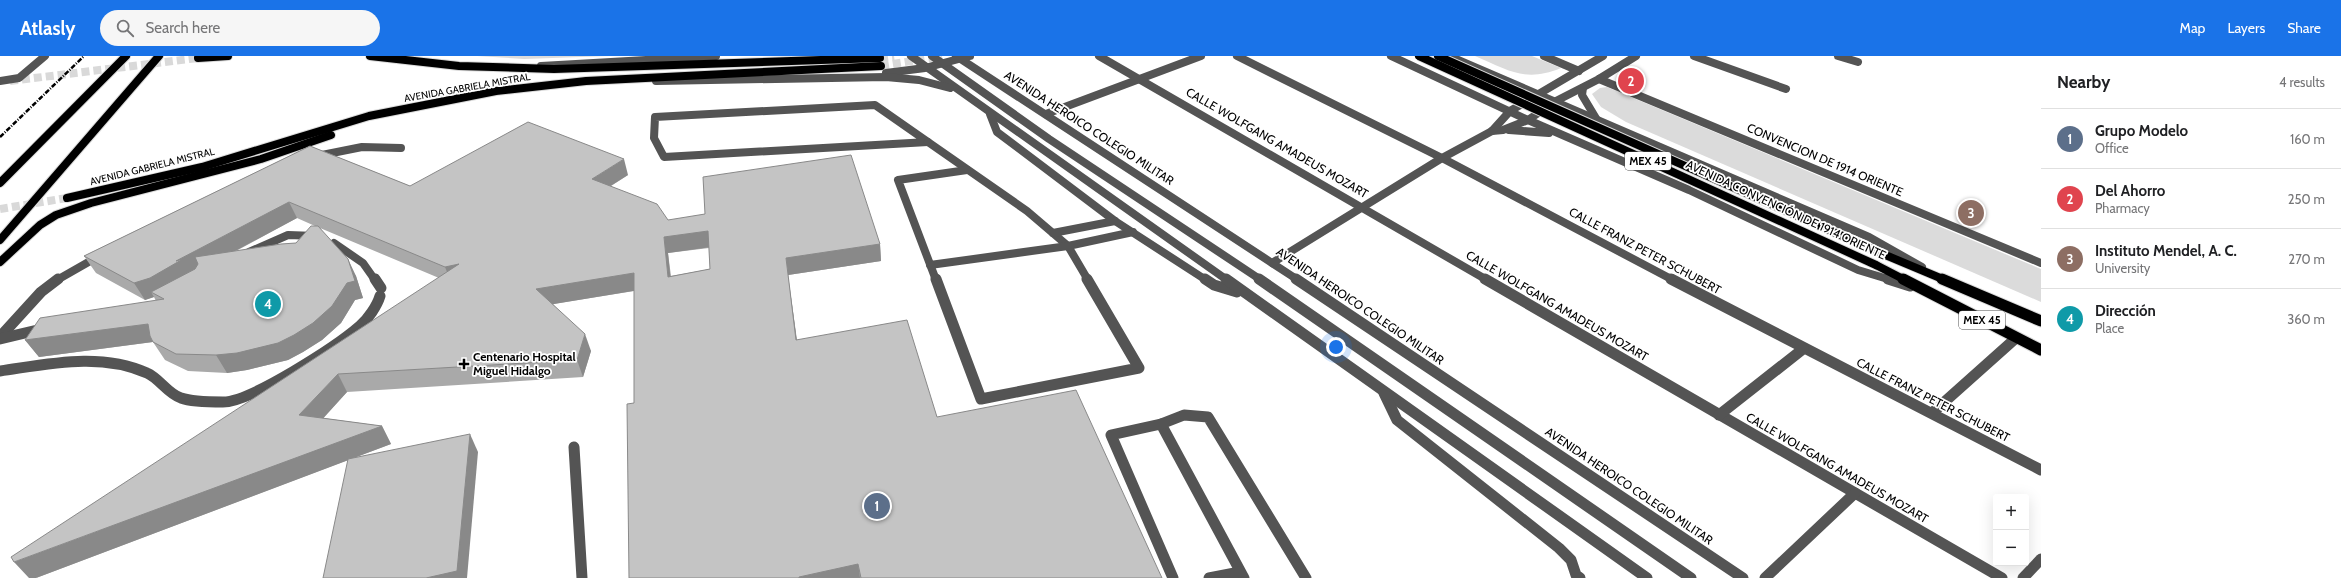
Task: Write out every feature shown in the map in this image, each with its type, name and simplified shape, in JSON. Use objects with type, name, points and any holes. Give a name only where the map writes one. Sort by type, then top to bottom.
[{"type":"main road","points":[[0,183],[126,56]]},
{"type":"main road","points":[[0,240],[159,56]]},
{"type":"main road","points":[[198,58],[228,56]]},
{"type":"main road","name":"AVENIDA GABRIELA MISTRAL","points":[[67,198],[202,167],[369,116],[496,91],[586,81],[880,62],[505,68],[440,64],[370,56]]},
{"type":"main road","points":[[419,56],[432,58],[440,64]]},
{"type":"main road","name":"AVENIDA CONVENCIÓN DE 1914 ORIENTE","points":[[1419,56],[1876,265],[2041,350]]},
{"type":"main road","name":"AVENIDA CONVENCIÓN DE 1914 ORIENTE","points":[[1438,56],[1883,254],[2041,321]]},
{"type":"main road","points":[[0,262],[4,255],[40,225],[74,209],[261,159],[420,105]]},
{"type":"street","points":[[0,81],[19,78],[45,56]]},
{"type":"street","name":"AVENIDA GABRIELA MISTRAL","points":[[505,68],[716,56]]},
{"type":"street","points":[[911,56],[925,68],[1647,578]]},
{"type":"street","name":"AVENIDA HEROICO COLEGIO MILITAR","points":[[932,56],[993,101],[1060,135],[1272,263],[1743,578]]},
{"type":"street","points":[[846,78],[925,68],[970,56]]},
{"type":"street","name":"CALLE WOLFGANG AMADEUS MOZART","points":[[1099,56],[2002,578]]},
{"type":"street","points":[[1046,114],[1201,56]]},
{"type":"street","name":"CALLE FRANZ PETER SCHUBERT","points":[[1237,56],[1442,158],[1803,349],[1932,412],[2041,470]]},
{"type":"street","name":"AVENIDA CONVENCIÓN DE 1914 ORIENTE","points":[[1391,56],[1528,120],[1689,190],[1858,270],[1923,289]]},
{"type":"street","name":"AVENIDA CONVENCIÓN DE 1914 ORIENTE","points":[[1449,56],[1869,237],[1933,274]]},
{"type":"street","points":[[1544,56],[1579,71]]},
{"type":"street","points":[[1272,263],[1442,158],[1492,131],[1510,111],[1603,56]]},
{"type":"street","points":[[1503,130],[1528,120],[1556,101],[1599,80],[1636,56]]},
{"type":"street","points":[[1694,56],[1786,89]]},
{"type":"street","points":[[1838,56],[1858,62]]},
{"type":"street","name":"AVENIDA HEROICO COLEGIO MILITAR","points":[[958,58],[1046,114],[1060,135],[1295,303],[1691,578]]},
{"type":"street","points":[[586,81],[729,81],[846,78],[919,80],[958,90]]},
{"type":"street","name":"CONVENCION DE 1914 ORIENTE","points":[[1599,80],[2041,263]]},
{"type":"street","points":[[1583,88],[1582,95],[1597,120]]},
{"type":"street","points":[[993,101],[1013,94]]},
{"type":"street","points":[[929,142],[664,157],[654,138],[655,117],[875,105],[929,142],[967,170],[1027,211],[1068,246],[1139,368],[981,399],[898,180],[967,170]]},
{"type":"street","points":[[990,114],[997,132],[1115,221],[1214,285],[1245,294]]},
{"type":"street","points":[[1492,131],[1521,130],[1562,134]]},
{"type":"street","points":[[309,158],[362,147],[401,148]]},
{"type":"street","points":[[1054,233],[1115,221]]},
{"type":"street","points":[[930,265],[1068,246],[1133,232]]},
{"type":"street","points":[[238,259],[288,235],[324,237]]},
{"type":"street","points":[[0,371],[82,360],[103,361],[147,373],[180,398],[225,402],[268,387],[362,325],[378,303],[381,292],[363,262],[334,243]]},
{"type":"street","points":[[0,338],[41,292],[68,272],[110,250]]},
{"type":"street","points":[[0,338],[28,331],[59,326]]},
{"type":"street","points":[[1932,412],[2016,338]]},
{"type":"street","points":[[1719,415],[1803,349]]},
{"type":"street","points":[[1384,392],[1396,420],[1559,548],[1571,560],[1577,577]]},
{"type":"street","points":[[1173,578],[1111,435],[1161,424],[1184,415],[1208,417],[1306,578]]},
{"type":"street","points":[[1161,424],[1242,575],[1209,578]]},
{"type":"street","points":[[574,447],[582,578]]},
{"type":"street","points":[[1765,578],[1855,493]]},
{"type":"street","points":[[2023,578],[2041,559]]},
{"type":"shaded area","points":[[477,56],[609,56],[524,59]]},
{"type":"shaded area","points":[[1475,56],[1532,56],[1561,68],[1537,74],[1517,73]]},
{"type":"shaded area","points":[[1607,87],[2041,269],[2041,302],[1626,122],[1601,107],[1592,94],[1600,88]]},
{"type":"building","points":[[528,122],[624,159],[592,179],[657,204],[668,220],[705,214],[703,177],[851,155],[880,244],[786,258],[796,340],[907,320],[937,417],[1076,390],[1162,578],[861,578],[858,564],[799,578],[629,578],[627,404],[634,403],[634,273],[536,289],[585,334],[577,360],[338,374],[299,415],[382,426],[14,562],[11,557],[459,264],[445,267],[289,202],[176,261],[183,259],[150,278],[134,283],[84,256],[310,146],[410,186]],"holes":[[[708,231],[710,269],[668,277],[664,237]]]},
{"type":"building","points":[[311,226],[318,226],[348,259],[355,281],[347,283],[332,306],[313,323],[278,343],[237,353],[216,355],[176,354],[153,342],[150,336],[148,324],[25,340],[40,318],[164,299],[151,292],[195,269],[198,264],[195,257],[296,243]]},
{"type":"building","points":[[470,434],[457,571],[426,578],[323,578],[348,459]]},
{"type":"tunnel","points":[[880,58],[894,56]]},
{"type":"tunnel","points":[[881,66],[942,56]]},
{"type":"tunnel","points":[[10,81],[198,58]]},
{"type":"tunnel","points":[[0,209],[67,198]]},
{"type":"railway","points":[[0,137],[84,56]]},
{"type":"place","name":"Del Ahorro","points":[[1631,81]]},
{"type":"place","name":"Instituto Mendel, A. C.","points":[[1971,213]]},
{"type":"place","name":"Dirección","points":[[268,304]]},
{"type":"place","name":"Centenario Hospital Miguel Hidalgo","points":[[464,364]]},
{"type":"place","name":"Grupo Modelo","points":[[877,506]]}]
